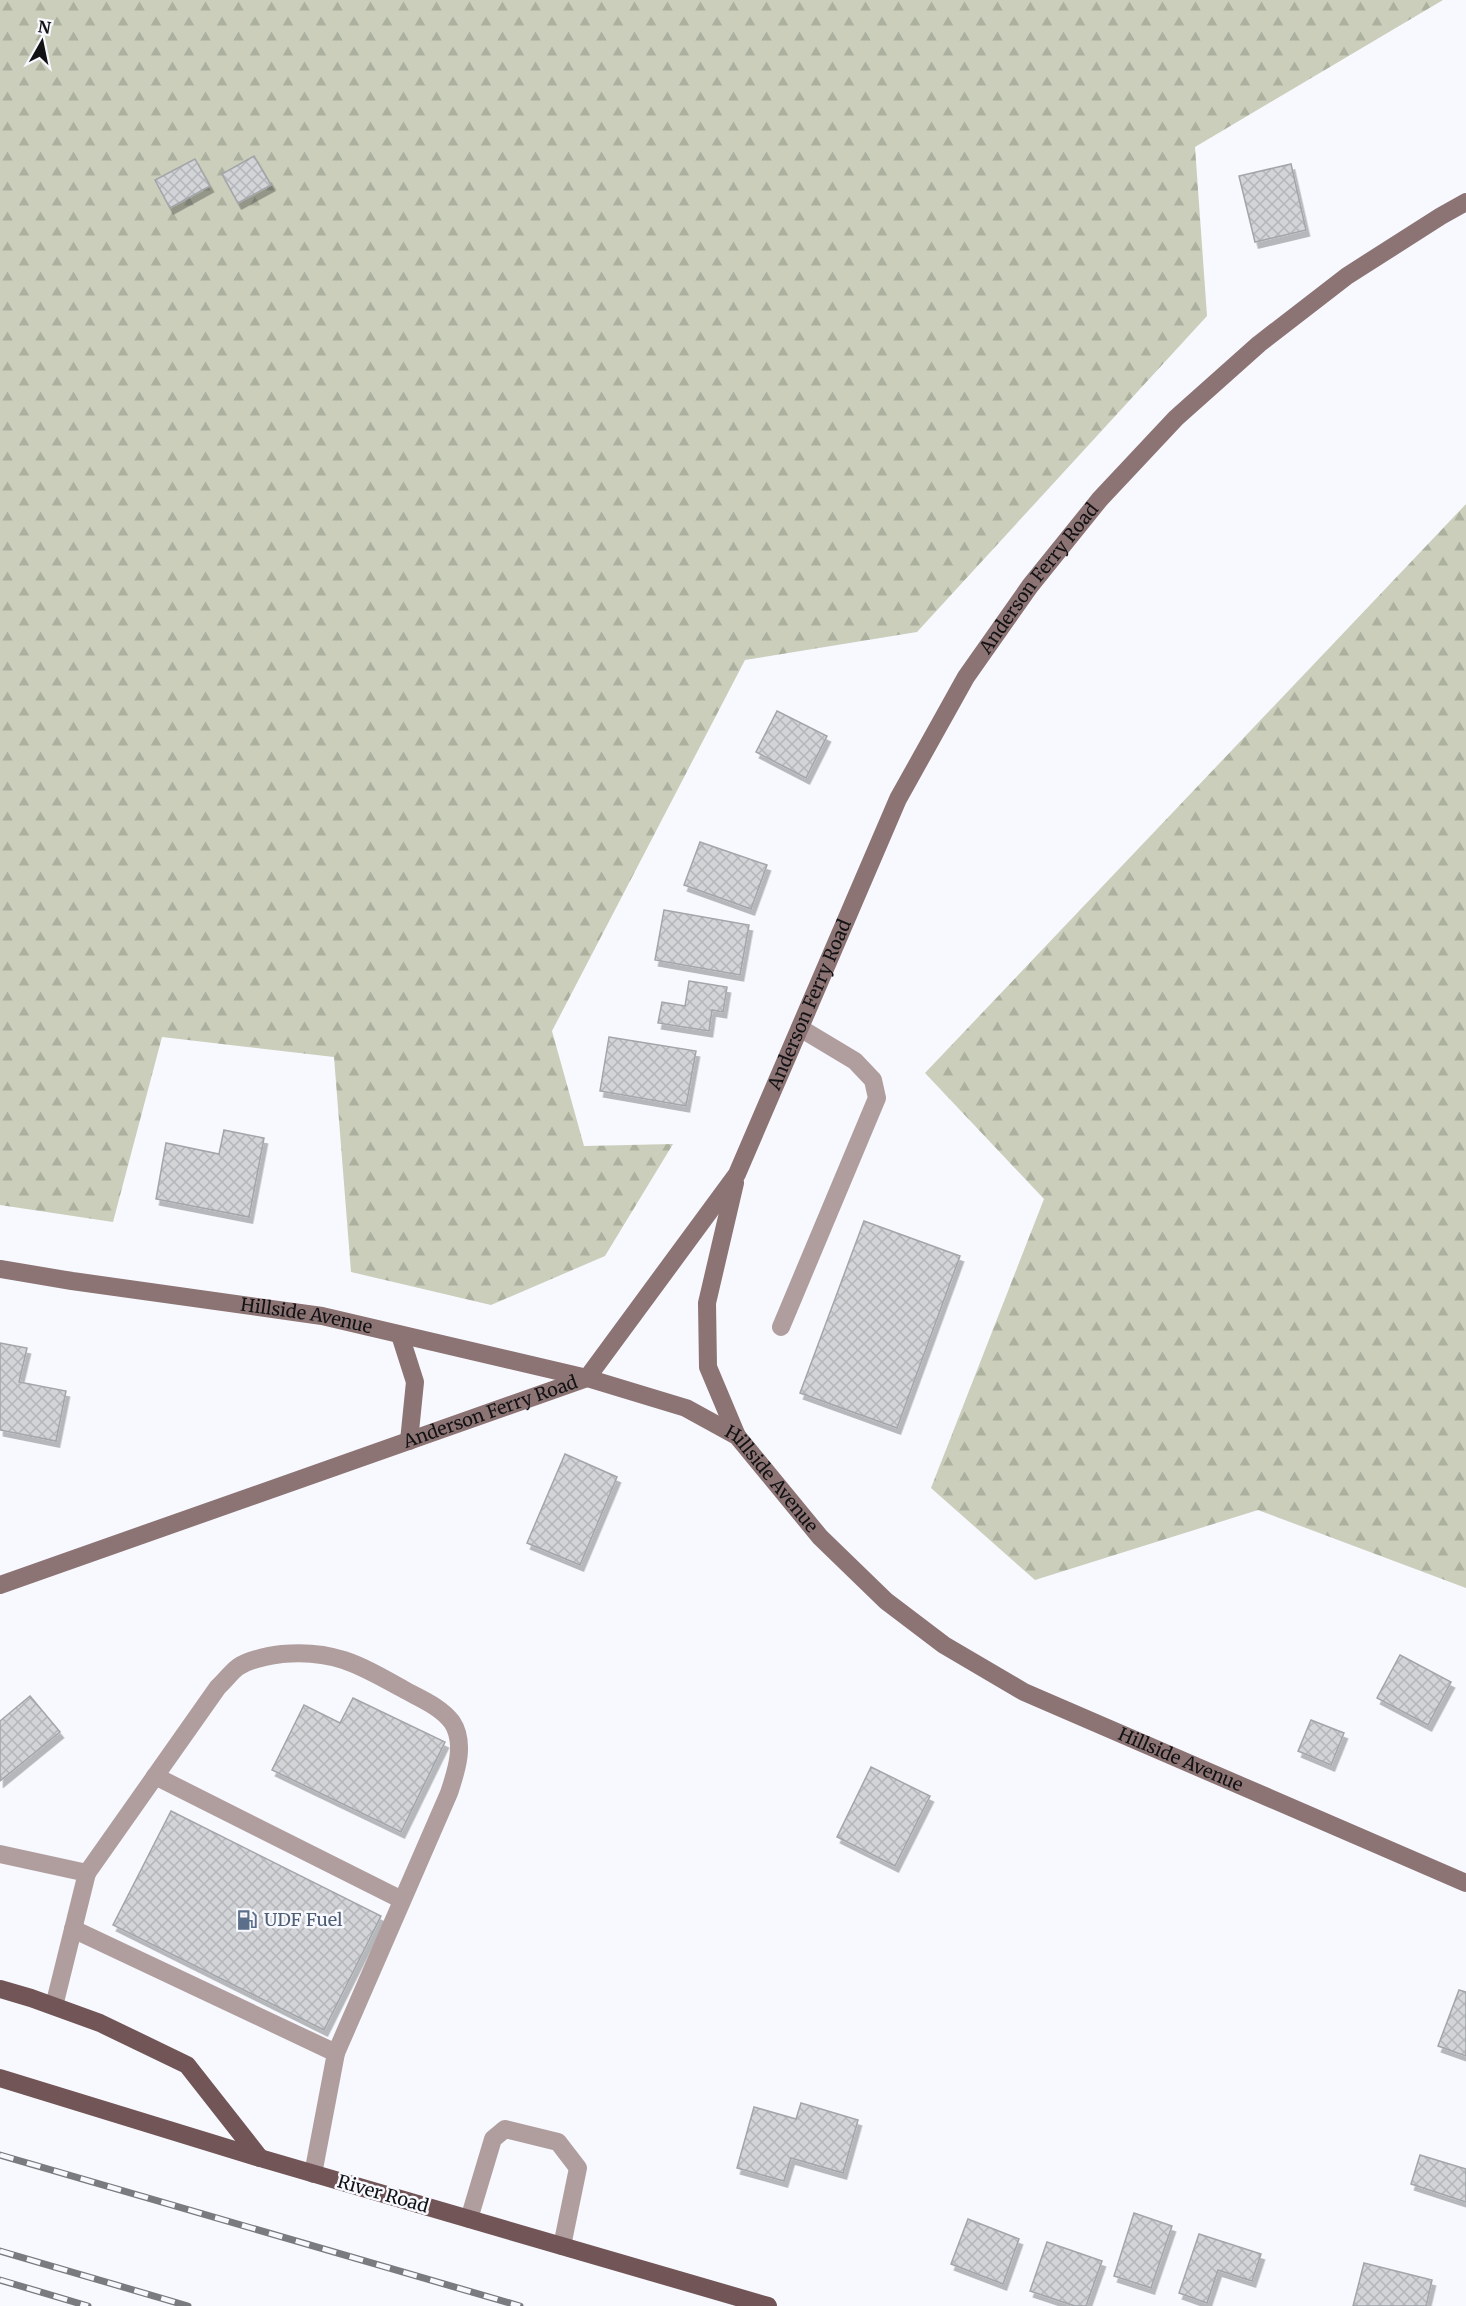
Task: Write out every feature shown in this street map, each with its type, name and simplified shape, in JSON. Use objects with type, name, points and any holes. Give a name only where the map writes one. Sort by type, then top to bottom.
[{"type":"main road","points":[[0,1989],[99,2023],[187,2066],[260,2158]]},
{"type":"main road","name":"River Road","points":[[0,2078],[313,2174],[768,2306]]},
{"type":"street","name":"Anderson Ferry Road","points":[[0,1585],[587,1378],[737,1174],[898,799],[966,677],[1037,577],[1100,499],[1176,418],[1259,344],[1347,276],[1466,202]]},
{"type":"street","points":[[737,1174],[707,1303],[708,1367],[737,1436]]},
{"type":"street","name":"Hillside Avenue","points":[[0,1269],[322,1316],[587,1378],[686,1408],[737,1436],[820,1537],[886,1601],[944,1646],[1024,1692],[1466,1883]]},
{"type":"street","points":[[400,1335],[415,1382],[409,1441]]},
{"type":"lane","points":[[781,1327],[877,1098],[873,1080],[855,1061],[800,1028]]},
{"type":"lane","points":[[54,2006],[87,1873],[218,1687],[238,1667],[265,1656],[296,1653],[333,1656],[361,1665],[440,1709],[453,1723],[459,1744],[458,1768],[336,2053],[313,2174]]},
{"type":"lane","points":[[155,1776],[402,1900]]},
{"type":"lane","points":[[0,1854],[87,1873]]},
{"type":"lane","points":[[73,1929],[336,2053]]},
{"type":"lane","points":[[468,2219],[493,2139],[505,2129],[558,2142],[578,2168],[562,2246]]},
{"type":"green space","points":[[0,0],[1443,0],[1195,147],[1207,316],[917,632],[745,660],[552,1031],[584,1146],[673,1144],[605,1256],[491,1305],[351,1272],[334,1057],[162,1037],[113,1222],[0,1205]]},
{"type":"green space","points":[[1466,504],[1466,1588],[1258,1510],[1035,1580],[931,1488],[1044,1199],[925,1073]]},
{"type":"building","points":[[254,156],[271,185],[238,203],[222,174]]},
{"type":"building","points":[[195,159],[210,186],[170,208],[155,180]]},
{"type":"building","points":[[1291,164],[1306,230],[1255,242],[1239,176]]},
{"type":"building","points":[[777,711],[827,736],[806,778],[756,752]]},
{"type":"building","points":[[700,842],[767,865],[751,909],[684,885]]},
{"type":"building","points":[[664,910],[749,925],[740,975],[655,960]]},
{"type":"building","points":[[689,981],[727,987],[723,1012],[712,1010],[709,1031],[658,1023],[662,1002],[685,1006]]},
{"type":"building","points":[[609,1037],[696,1051],[686,1106],[600,1091]]},
{"type":"building","points":[[224,1130],[264,1138],[249,1217],[156,1199],[166,1143],[219,1154]]},
{"type":"building","points":[[864,1221],[960,1256],[897,1428],[800,1393]]},
{"type":"building","points":[[0,1343],[27,1348],[19,1382],[66,1391],[56,1441],[0,1430]]},
{"type":"building","points":[[565,1454],[617,1477],[580,1565],[527,1543]]},
{"type":"building","points":[[1400,1655],[1451,1682],[1428,1725],[1377,1698]]},
{"type":"building","points":[[30,1696],[60,1732],[0,1781],[0,1721]]},
{"type":"building","points":[[353,1698],[445,1742],[401,1832],[272,1770],[304,1705],[340,1723]]},
{"type":"building","points":[[1311,1720],[1344,1733],[1331,1765],[1298,1751]]},
{"type":"building","points":[[871,1767],[930,1796],[895,1866],[837,1837]]},
{"type":"building","name":"UDF Fuel","points":[[171,1811],[381,1916],[324,2030],[113,1925]]},
{"type":"building","points":[[1459,1990],[1466,1992],[1466,2056],[1438,2046]]},
{"type":"building","points":[[801,2103],[858,2120],[843,2173],[791,2158],[784,2181],[737,2168],[754,2107],[796,2119]]},
{"type":"building","points":[[1420,2155],[1466,2169],[1466,2202],[1411,2184]]},
{"type":"building","points":[[1134,2213],[1172,2226],[1151,2288],[1114,2276]]},
{"type":"building","points":[[968,2219],[1019,2239],[1003,2284],[951,2264]]},
{"type":"building","points":[[1199,2234],[1261,2254],[1252,2281],[1218,2270],[1207,2303],[1179,2293]]},
{"type":"building","points":[[1047,2242],[1102,2261],[1086,2306],[1075,2306],[1030,2291]]},
{"type":"building","points":[[1364,2263],[1432,2280],[1426,2306],[1353,2306]]},
{"type":"railway","points":[[0,2155],[520,2306]]},
{"type":"railway","points":[[0,2251],[188,2306]]},
{"type":"railway","points":[[0,2280],[88,2306]]},
{"type":"place","name":"UDF Fuel","points":[[247,1920]]}]
